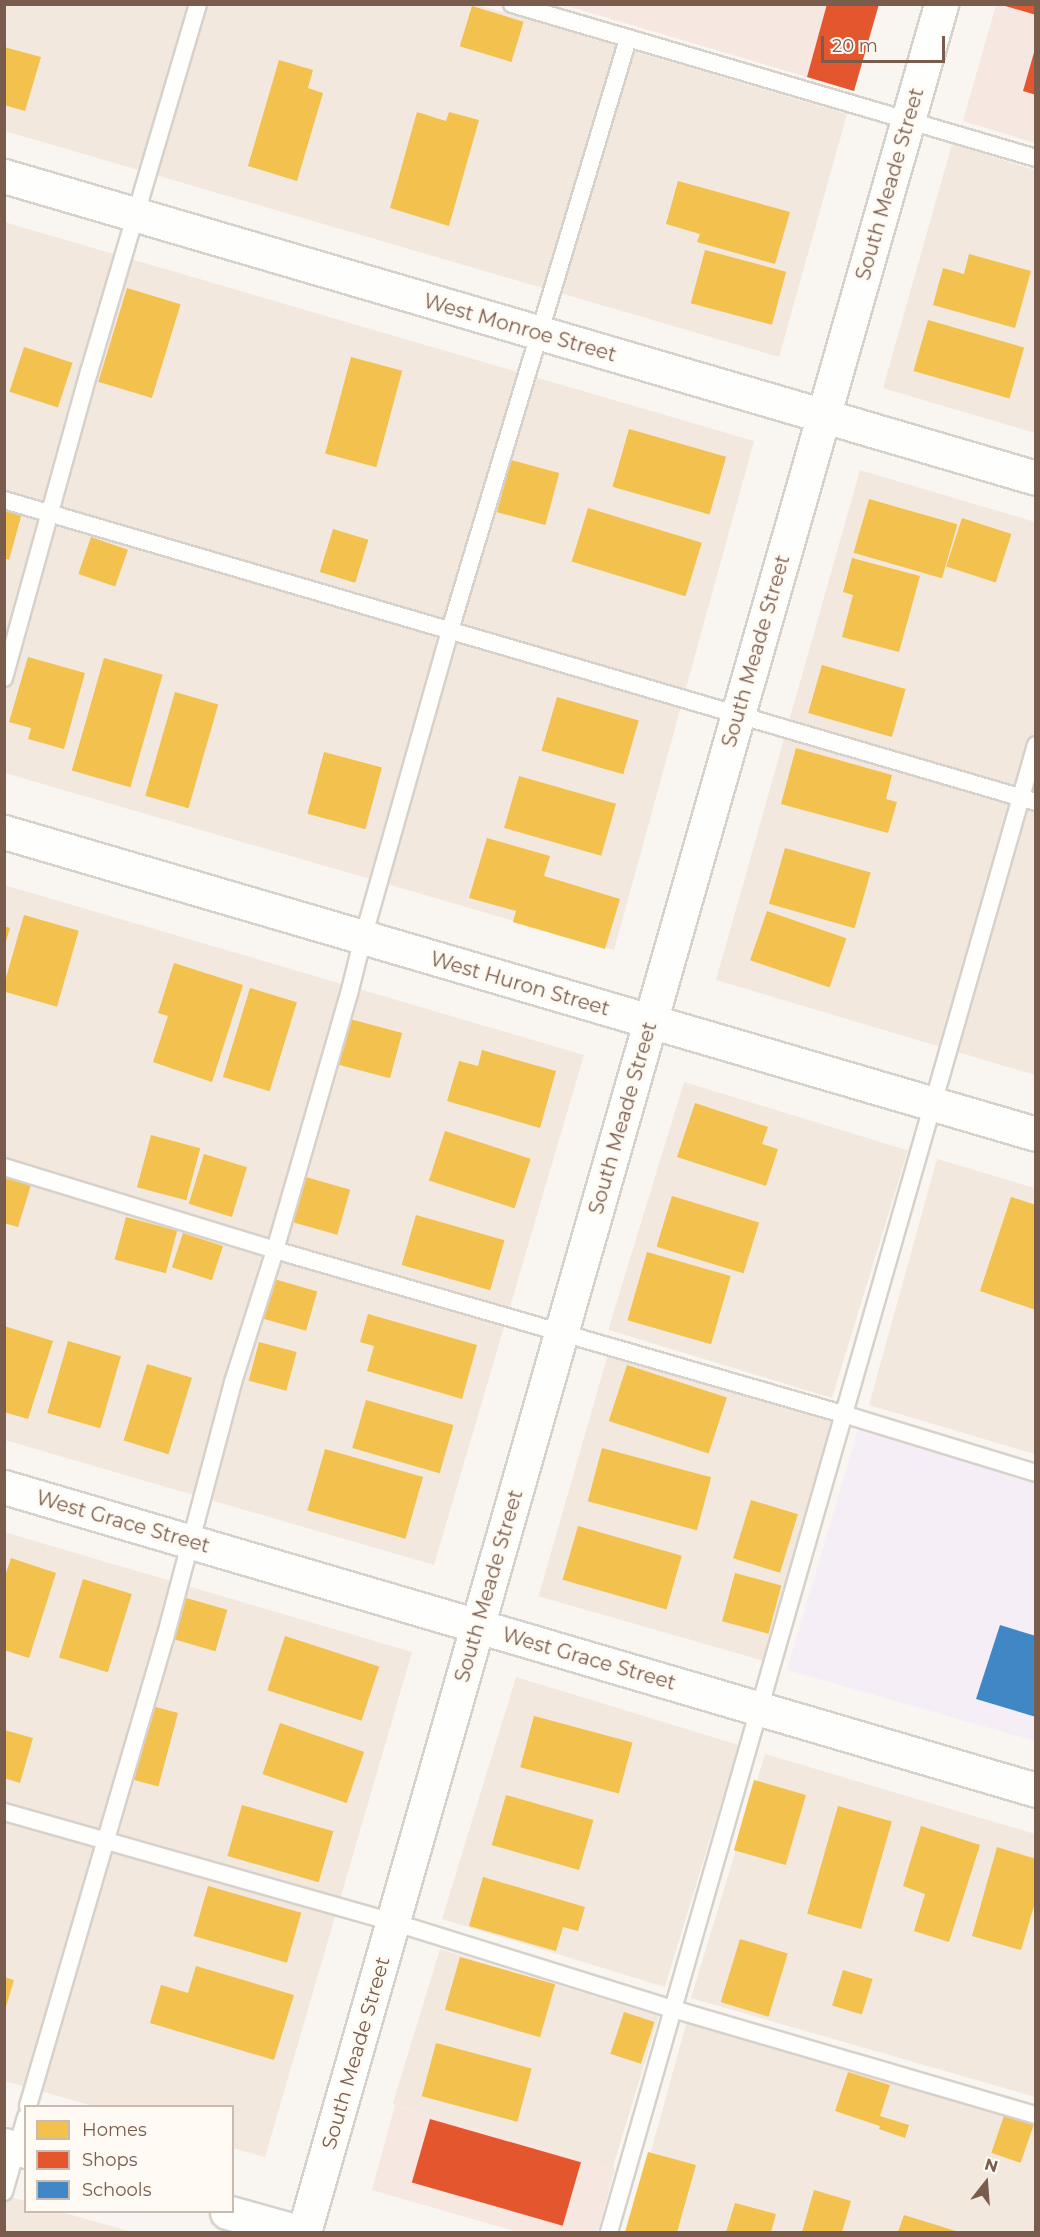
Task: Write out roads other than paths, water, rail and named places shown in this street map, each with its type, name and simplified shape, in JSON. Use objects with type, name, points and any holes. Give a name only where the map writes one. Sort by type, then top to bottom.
[{"type":"street","name":"South Meade Street","points":[[304,2232],[941,4]]},
{"type":"street","name":"West Monroe Street","points":[[4,176],[1035,478]]},
{"type":"street","name":"West Huron Street","points":[[4,832],[1035,1134]]},
{"type":"street","name":"West Grace Street","points":[[4,1487],[1035,1790]]},
{"type":"street","points":[[234,2213],[298,2232]]},
{"type":"lane","points":[[4,678],[89,372],[198,4]]},
{"type":"lane","points":[[512,4],[1035,158]]},
{"type":"lane","points":[[28,2105],[190,1542],[233,1382],[275,1250],[349,994],[450,630],[628,39]]},
{"type":"lane","points":[[4,500],[1028,800]]},
{"type":"lane","points":[[609,2232],[933,1105],[1028,800],[1035,745]]},
{"type":"lane","points":[[4,1167],[275,1250],[843,1414],[1035,1473]]},
{"type":"lane","points":[[4,1812],[393,1922],[673,2009],[1035,2115]]},
{"type":"lane","points":[[4,2192],[24,2123]]}]
